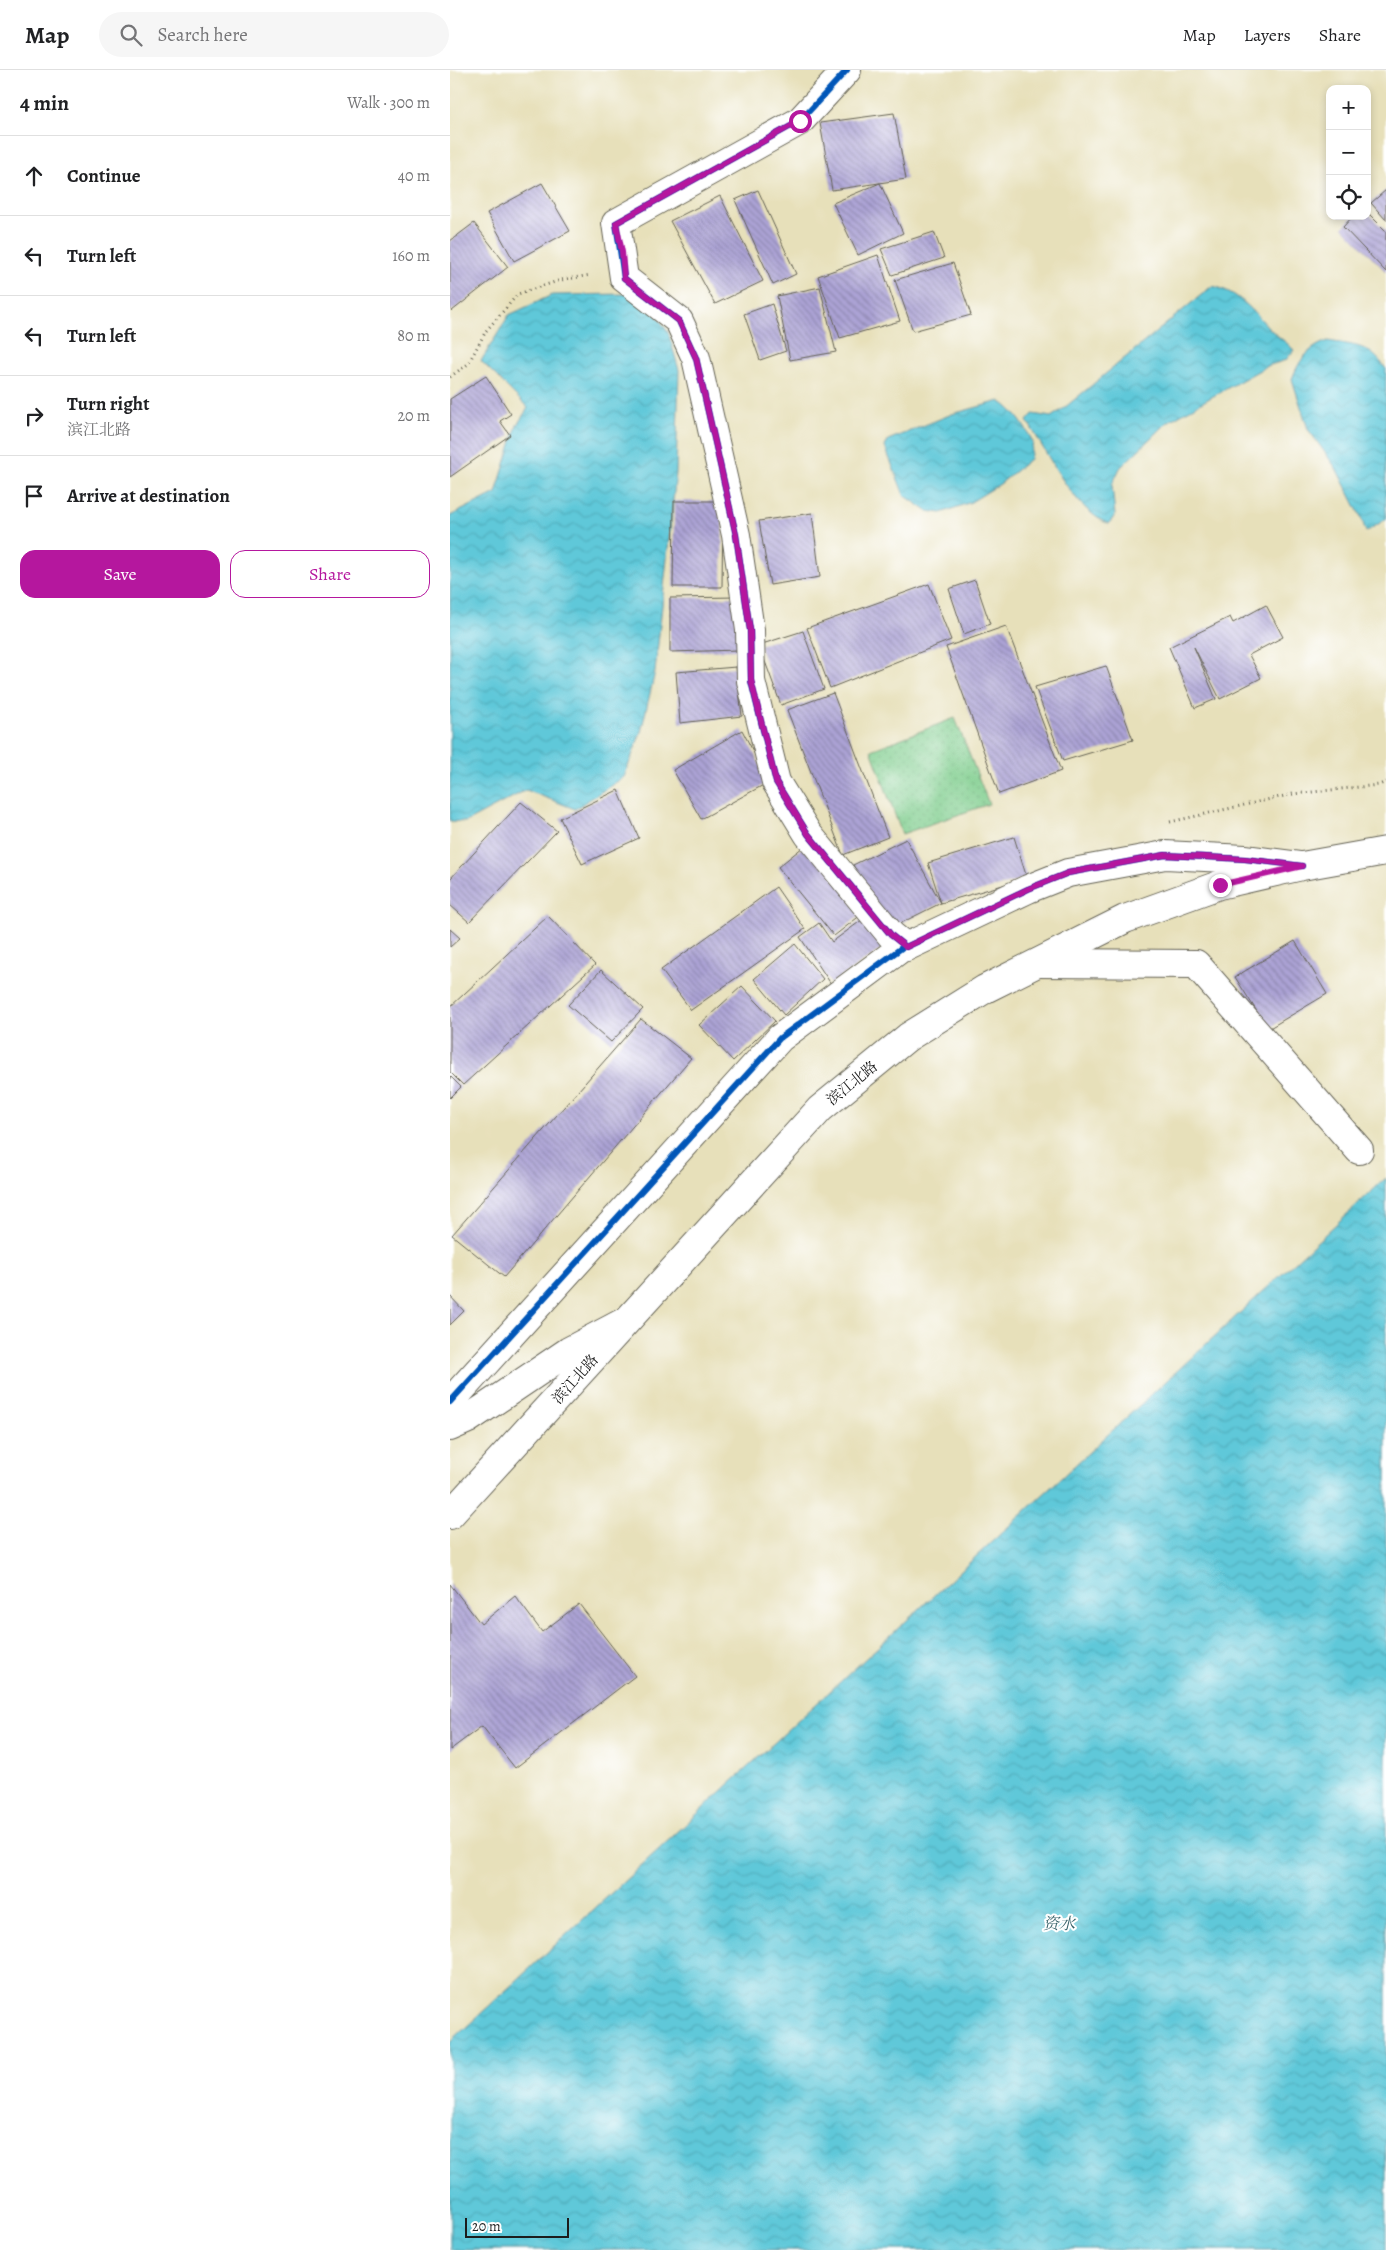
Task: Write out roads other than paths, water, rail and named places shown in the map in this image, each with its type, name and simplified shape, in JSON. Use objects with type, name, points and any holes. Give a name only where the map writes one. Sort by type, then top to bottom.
[{"type":"street","points":[[847,70],[800,121],[616,223],[622,252],[624,278],[679,321],[696,358],[736,535],[750,630],[751,680],[776,782],[808,834],[891,935],[904,946]]},
{"type":"street","name":"滨江北路","points":[[450,1515],[820,1109],[908,1037],[985,989],[1125,919],[1220,885],[1302,866],[1386,851]]},
{"type":"street","points":[[450,1402],[780,1038],[904,946],[906,947],[1028,889],[1068,873],[1165,855],[1245,859],[1302,866]]},
{"type":"street","points":[[1038,963],[1196,964],[1359,1150]]},
{"type":"street","points":[[450,1427],[468,1419],[569,1351],[630,1319]]},
{"type":"water","points":[[1212,286],[1230,292],[1237,297],[1294,350],[1286,360],[1267,366],[1167,422],[1120,468],[1112,485],[1115,515],[1109,524],[1096,517],[1072,493],[1052,464],[1027,421],[1033,414],[1051,417],[1063,409]]},
{"type":"water","points":[[632,294],[650,306],[668,332],[679,370],[676,473],[655,672],[641,732],[624,777],[575,809],[526,790],[466,822],[450,821],[450,516],[496,493],[517,425],[528,408],[481,361],[509,315],[552,295]]},
{"type":"water","points":[[1328,341],[1354,345],[1368,350],[1386,369],[1386,519],[1366,532],[1361,517],[1336,468],[1308,429],[1292,379],[1306,355],[1315,347]]},
{"type":"water","points":[[1000,401],[1019,419],[1033,442],[1030,459],[1000,484],[971,502],[941,513],[927,511],[904,495],[885,447],[888,440],[952,414]]},
{"type":"water","name":"资水","points":[[1386,1178],[1386,2250],[450,2250],[450,2042]]}]
